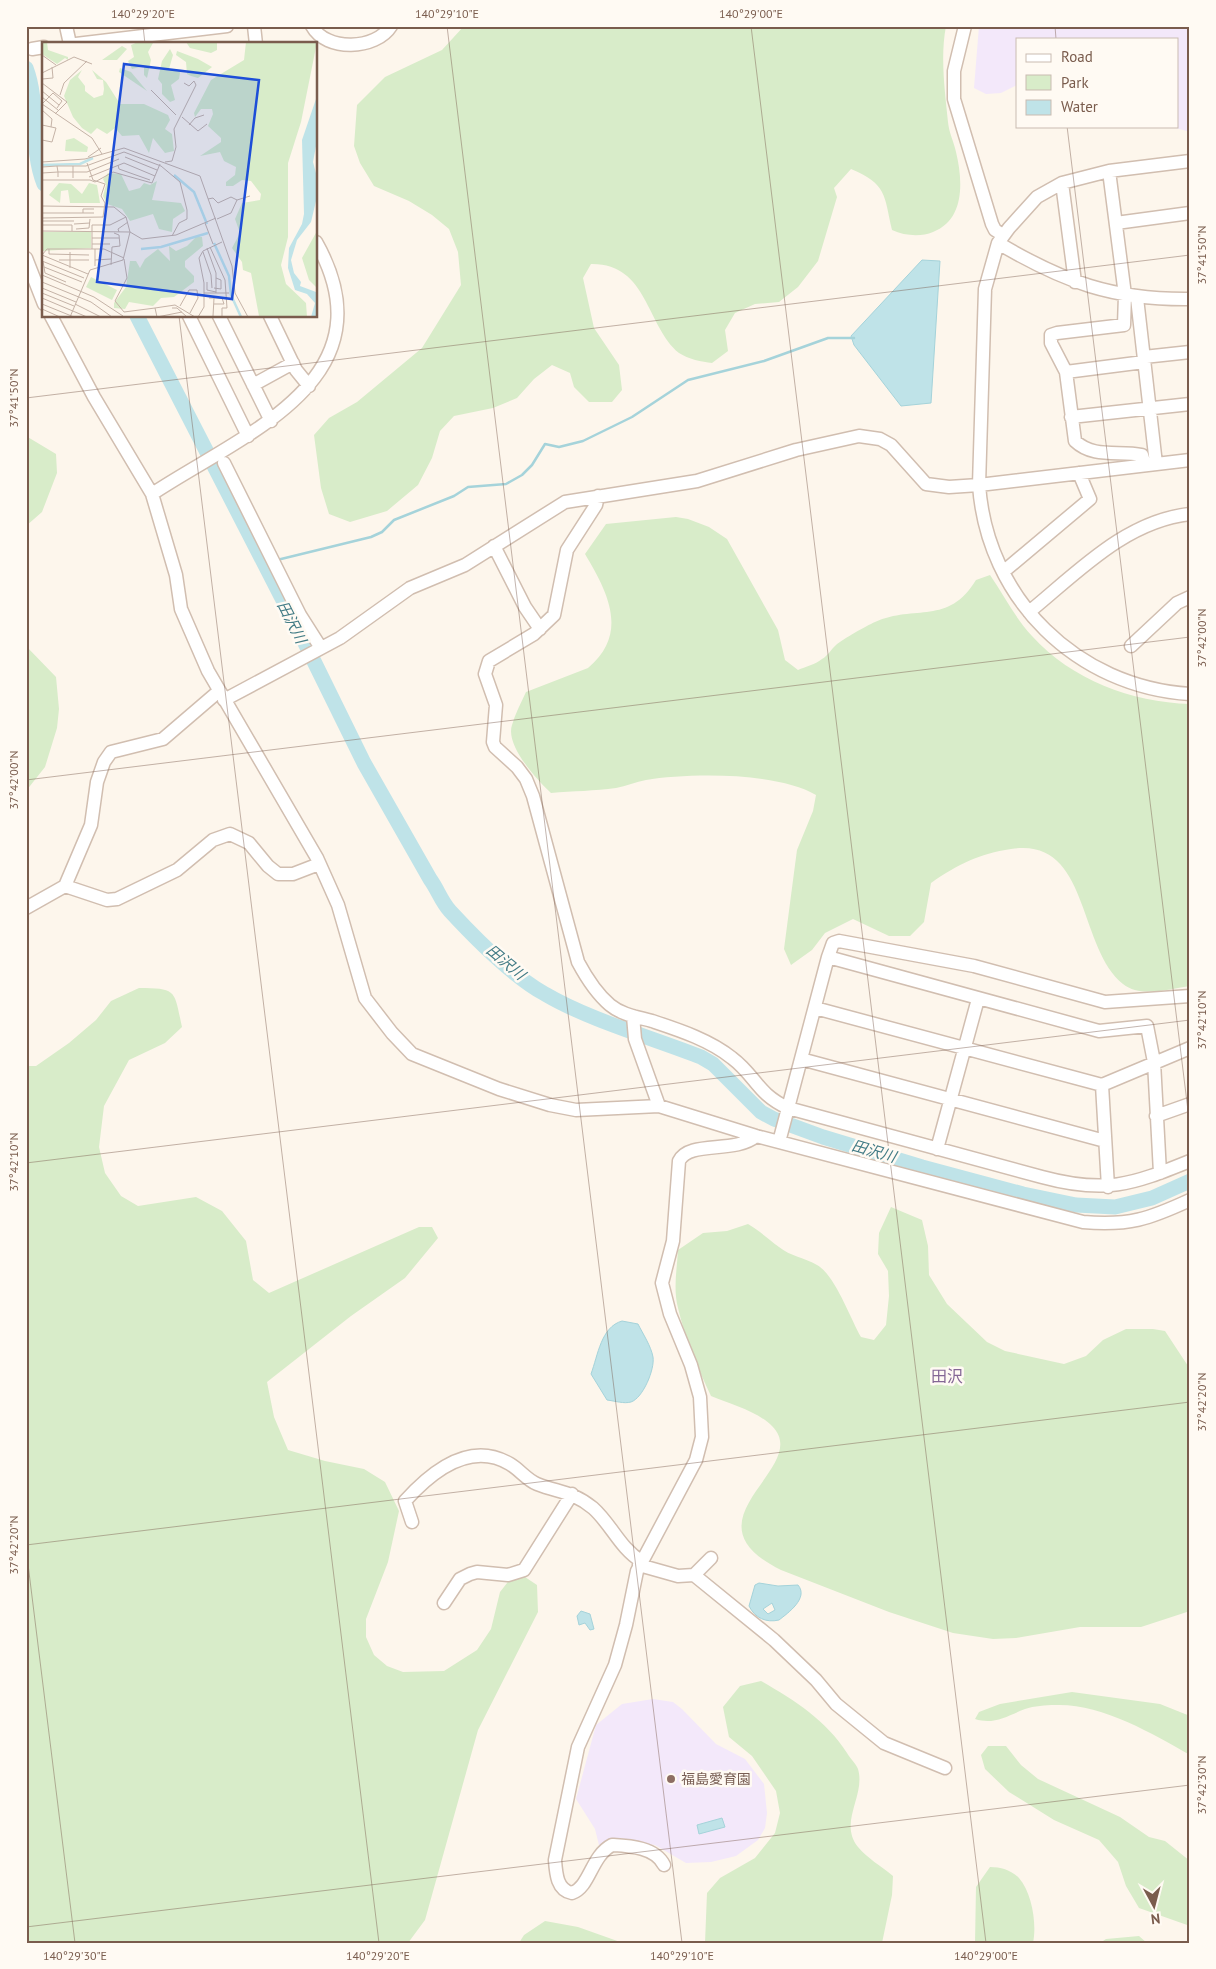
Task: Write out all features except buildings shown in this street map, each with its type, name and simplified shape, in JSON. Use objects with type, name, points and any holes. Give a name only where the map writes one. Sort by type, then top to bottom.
[{"type":"street","points":[[66,26],[70,42]]},
{"type":"street","points":[[110,42],[143,40],[206,27],[227,26]]},
{"type":"street","points":[[254,26],[256,42]]},
{"type":"street","points":[[312,26],[321,38],[338,44],[365,42],[379,38],[386,35],[391,26]]},
{"type":"street","points":[[965,26],[954,71],[954,99],[992,224],[1001,239],[1036,265],[1075,282],[1131,296],[1190,299]]},
{"type":"street","points":[[1190,161],[1109,171],[1062,183],[1037,197],[1001,239],[985,289],[978,485],[981,509],[1003,572],[1029,612],[1055,639],[1099,671],[1148,689],[1190,694]]},
{"type":"street","points":[[1109,171],[1116,223],[1144,360],[1150,408],[1151,465]]},
{"type":"street","points":[[1062,183],[1075,282]]},
{"type":"street","points":[[1116,223],[1190,214]]},
{"type":"street","points":[[152,494],[270,421],[309,386],[328,357],[336,326],[336,296],[333,280],[318,246]]},
{"type":"street","points":[[26,258],[42,299]]},
{"type":"street","points":[[1131,296],[1124,325],[1073,329],[1051,335],[1051,343],[1066,372],[1075,441],[1082,448],[1100,453],[1142,455],[1151,465]]},
{"type":"street","points":[[52,318],[94,397],[152,494],[176,575],[181,609],[221,695],[319,864],[338,905],[364,998],[386,1027],[412,1054],[498,1088],[550,1105],[576,1110],[659,1106],[756,1136],[1084,1222],[1134,1222],[1159,1214],[1190,1200]]},
{"type":"street","points":[[190,318],[248,436]]},
{"type":"street","points":[[220,318],[270,421]]},
{"type":"street","points":[[271,318],[292,363],[309,386]]},
{"type":"street","points":[[1066,372],[1190,352]]},
{"type":"street","points":[[253,385],[292,363]]},
{"type":"street","points":[[1071,417],[1190,404]]},
{"type":"street","points":[[26,908],[65,886],[91,825],[97,782],[104,762],[109,755],[122,749],[163,739],[221,695],[340,638],[410,588],[465,565],[565,502],[697,481],[796,450],[859,436],[880,439],[891,445],[926,484],[933,487],[949,488],[978,485],[1190,460]]},
{"type":"street","points":[[224,463],[300,615],[321,648]]},
{"type":"street","points":[[1003,572],[1090,499],[1079,473]]},
{"type":"street","points":[[598,496],[596,505],[567,550],[554,615],[540,629],[489,661],[485,674],[496,705],[493,742],[495,747],[517,767],[526,779],[533,796],[578,962],[591,983],[610,1005],[633,1020],[652,1021],[715,1047],[733,1058],[766,1096],[788,1108],[937,1149],[1061,1182],[1087,1187],[1108,1187],[1134,1183],[1190,1161]]},
{"type":"street","points":[[1029,612],[1128,534],[1160,520],[1190,514]]},
{"type":"street","points":[[494,546],[524,607],[540,629]]},
{"type":"street","points":[[1131,646],[1177,603],[1190,598]]},
{"type":"street","points":[[65,886],[107,900],[117,899],[176,870],[212,840],[230,834],[249,843],[268,866],[278,874],[293,874],[319,864]]},
{"type":"street","points":[[779,1142],[833,943],[839,941],[974,966],[1105,1002],[1190,996]]},
{"type":"street","points":[[828,957],[1099,1031],[1147,1026],[1154,1062],[1160,1173]]},
{"type":"street","points":[[937,1149],[978,999]]},
{"type":"street","points":[[815,1008],[1102,1085],[1190,1048]]},
{"type":"street","points":[[633,1020],[635,1039],[659,1106]]},
{"type":"street","points":[[801,1059],[1106,1140]]},
{"type":"street","points":[[1102,1085],[1108,1187]]},
{"type":"street","points":[[1156,1116],[1190,1104]]},
{"type":"street","points":[[664,1865],[661,1858],[640,1848],[612,1845],[599,1854],[581,1887],[572,1893],[562,1888],[556,1870],[560,1829],[574,1764],[582,1739],[615,1665],[640,1563],[696,1460],[702,1437],[700,1398],[696,1380],[670,1314],[662,1283],[673,1241],[679,1161],[682,1156],[691,1150],[735,1147],[756,1136]]},
{"type":"street","points":[[412,1522],[405,1501],[428,1478],[452,1463],[476,1454],[510,1464],[536,1484],[572,1494],[599,1514],[640,1563],[678,1576],[694,1575],[711,1558]]},
{"type":"street","points":[[444,1603],[460,1579],[470,1574],[477,1572],[508,1575],[524,1570],[572,1494]]},
{"type":"street","points":[[694,1575],[774,1640],[816,1680],[836,1704],[884,1743],[945,1768]]},
{"type":"shaded area","points":[[979,26],[1190,26],[1190,132],[1176,128],[1178,128],[1178,38],[1016,38],[1016,86],[1001,93],[986,94],[974,88]]},
{"type":"shaded area","name":"福島愛育園","points":[[653,1699],[673,1702],[716,1744],[745,1759],[764,1784],[767,1813],[765,1828],[758,1840],[736,1856],[711,1862],[686,1863],[655,1845],[636,1843],[599,1845],[595,1829],[576,1799],[596,1725],[622,1704]]},
{"type":"green space","points":[[464,26],[946,26],[943,62],[946,99],[949,126],[960,175],[959,198],[956,209],[951,219],[928,234],[908,235],[897,232],[892,230],[885,199],[878,186],[863,174],[851,169],[834,188],[837,197],[818,261],[798,287],[779,302],[755,304],[735,313],[725,330],[728,351],[712,363],[695,360],[679,353],[659,328],[644,298],[635,285],[624,274],[610,266],[591,264],[583,278],[594,328],[619,365],[622,390],[612,402],[589,402],[574,387],[570,373],[552,365],[534,379],[517,398],[493,408],[454,416],[440,431],[432,458],[418,485],[387,511],[350,522],[329,514],[321,488],[314,435],[329,418],[357,402],[422,348],[461,285],[458,252],[449,229],[432,215],[409,201],[374,186],[360,163],[354,146],[357,105],[385,77],[442,50]]},
{"type":"green space","points":[[26,436],[56,454],[57,473],[42,512],[26,526]]},
{"type":"green space","points":[[676,517],[688,519],[709,527],[727,539],[778,630],[785,660],[798,670],[820,661],[839,642],[875,622],[904,614],[942,609],[954,603],[965,594],[976,580],[990,575],[1026,629],[1065,665],[1104,686],[1125,693],[1146,699],[1190,704],[1190,986],[1146,992],[1138,991],[1123,984],[1108,967],[1097,945],[1069,876],[1055,859],[1037,850],[1011,849],[989,854],[950,870],[931,883],[924,922],[910,936],[889,936],[853,919],[825,933],[812,950],[791,965],[784,949],[797,850],[813,811],[816,795],[800,787],[780,782],[733,776],[664,778],[646,780],[616,788],[551,793],[538,780],[518,752],[511,733],[512,725],[526,692],[588,668],[601,655],[608,641],[611,626],[607,597],[585,554],[606,524]]},
{"type":"green space","points":[[26,646],[56,677],[59,709],[57,728],[45,767],[26,791]]},
{"type":"green space","points":[[139,988],[161,989],[172,994],[182,1027],[165,1043],[129,1060],[104,1106],[99,1147],[105,1173],[121,1196],[138,1206],[196,1197],[222,1211],[246,1241],[253,1280],[269,1293],[419,1227],[432,1227],[438,1238],[405,1278],[351,1316],[267,1382],[274,1417],[288,1450],[325,1461],[364,1469],[385,1482],[399,1511],[388,1562],[366,1619],[366,1637],[374,1655],[387,1666],[403,1672],[444,1671],[477,1650],[491,1629],[500,1592],[511,1578],[522,1575],[537,1585],[538,1612],[478,1730],[425,1920],[408,1943],[26,1943],[26,1066],[36,1066],[69,1043],[96,1020],[111,1001]]},
{"type":"green space","points":[[891,1207],[922,1220],[928,1246],[929,1275],[947,1304],[987,1342],[1005,1351],[1064,1364],[1086,1356],[1103,1340],[1126,1329],[1165,1331],[1190,1369],[1190,1611],[1141,1627],[1080,1627],[1016,1638],[993,1639],[953,1633],[889,1612],[781,1570],[753,1551],[742,1532],[744,1513],[777,1459],[780,1442],[772,1426],[759,1416],[711,1396],[692,1353],[678,1308],[676,1286],[678,1250],[703,1233],[727,1231],[748,1224],[783,1250],[824,1270],[836,1287],[861,1337],[874,1340],[886,1325],[889,1296],[888,1271],[878,1254],[879,1233]]},
{"type":"green space","points":[[761,1681],[797,1703],[829,1730],[858,1769],[859,1789],[851,1818],[853,1838],[862,1851],[893,1876],[892,1895],[882,1943],[705,1943],[707,1893],[720,1878],[755,1858],[775,1833],[780,1813],[776,1791],[752,1756],[729,1737],[723,1707],[740,1686]]},
{"type":"green space","points":[[1072,1692],[1160,1704],[1190,1716],[1190,1755],[1125,1721],[1090,1709],[1072,1706],[1040,1706],[994,1720],[982,1721],[975,1719],[979,1712],[1000,1704]]},
{"type":"green space","points":[[988,1746],[1006,1746],[1021,1765],[1038,1779],[1120,1817],[1149,1837],[1165,1841],[1190,1861],[1190,1926],[1139,1908],[1126,1886],[1118,1862],[1099,1840],[1054,1820],[1009,1792],[985,1769],[981,1755]]},
{"type":"green space","points":[[990,1867],[1009,1871],[1016,1875],[1023,1884],[1030,1900],[1034,1918],[1033,1943],[975,1943],[976,1887]]},
{"type":"green space","points":[[545,1921],[578,1927],[623,1943],[519,1943],[524,1935]]},
{"type":"green space","points":[[1139,1936],[1147,1943],[1100,1943],[1106,1939]]},
{"type":"water","points":[[922,260],[940,261],[931,403],[901,406],[854,345],[851,336]]},
{"type":"water","points":[[622,1321],[638,1324],[649,1344],[653,1357],[652,1369],[644,1389],[640,1395],[628,1403],[607,1400],[591,1374],[598,1350],[605,1335],[615,1324]]},
{"type":"water","points":[[759,1583],[778,1586],[798,1585],[801,1595],[796,1605],[779,1620],[765,1620],[754,1614],[749,1606],[755,1585]],"holes":[[[772,1603],[775,1610],[768,1614],[763,1609]]]},
{"type":"water","points":[[581,1611],[590,1614],[594,1629],[590,1630],[585,1623],[579,1625],[577,1616]]},
{"type":"water","points":[[722,1818],[725,1827],[699,1834],[697,1825]]},
{"type":"waterway","name":"田沢川","points":[[26,68],[33,97],[37,155],[42,178]]},
{"type":"waterway","name":"田沢川","points":[[138,318],[304,641],[364,763],[430,879],[450,911],[482,944],[520,978],[545,994],[581,1012],[701,1057],[713,1064],[761,1112],[774,1119],[823,1137],[922,1167],[1023,1194],[1076,1205],[1115,1207],[1152,1198],[1190,1181]]},
{"type":"waterway","points":[[277,560],[371,537],[382,532],[394,520],[454,496],[468,487],[506,484],[522,475],[532,465],[545,444],[559,447],[583,441],[632,417],[688,380],[764,361],[828,338],[854,338]]},
{"type":"place","name":"福島愛育園","points":[[671,1779]]},
{"type":"district","name":"田沢","points":[[947,1376]]}]
